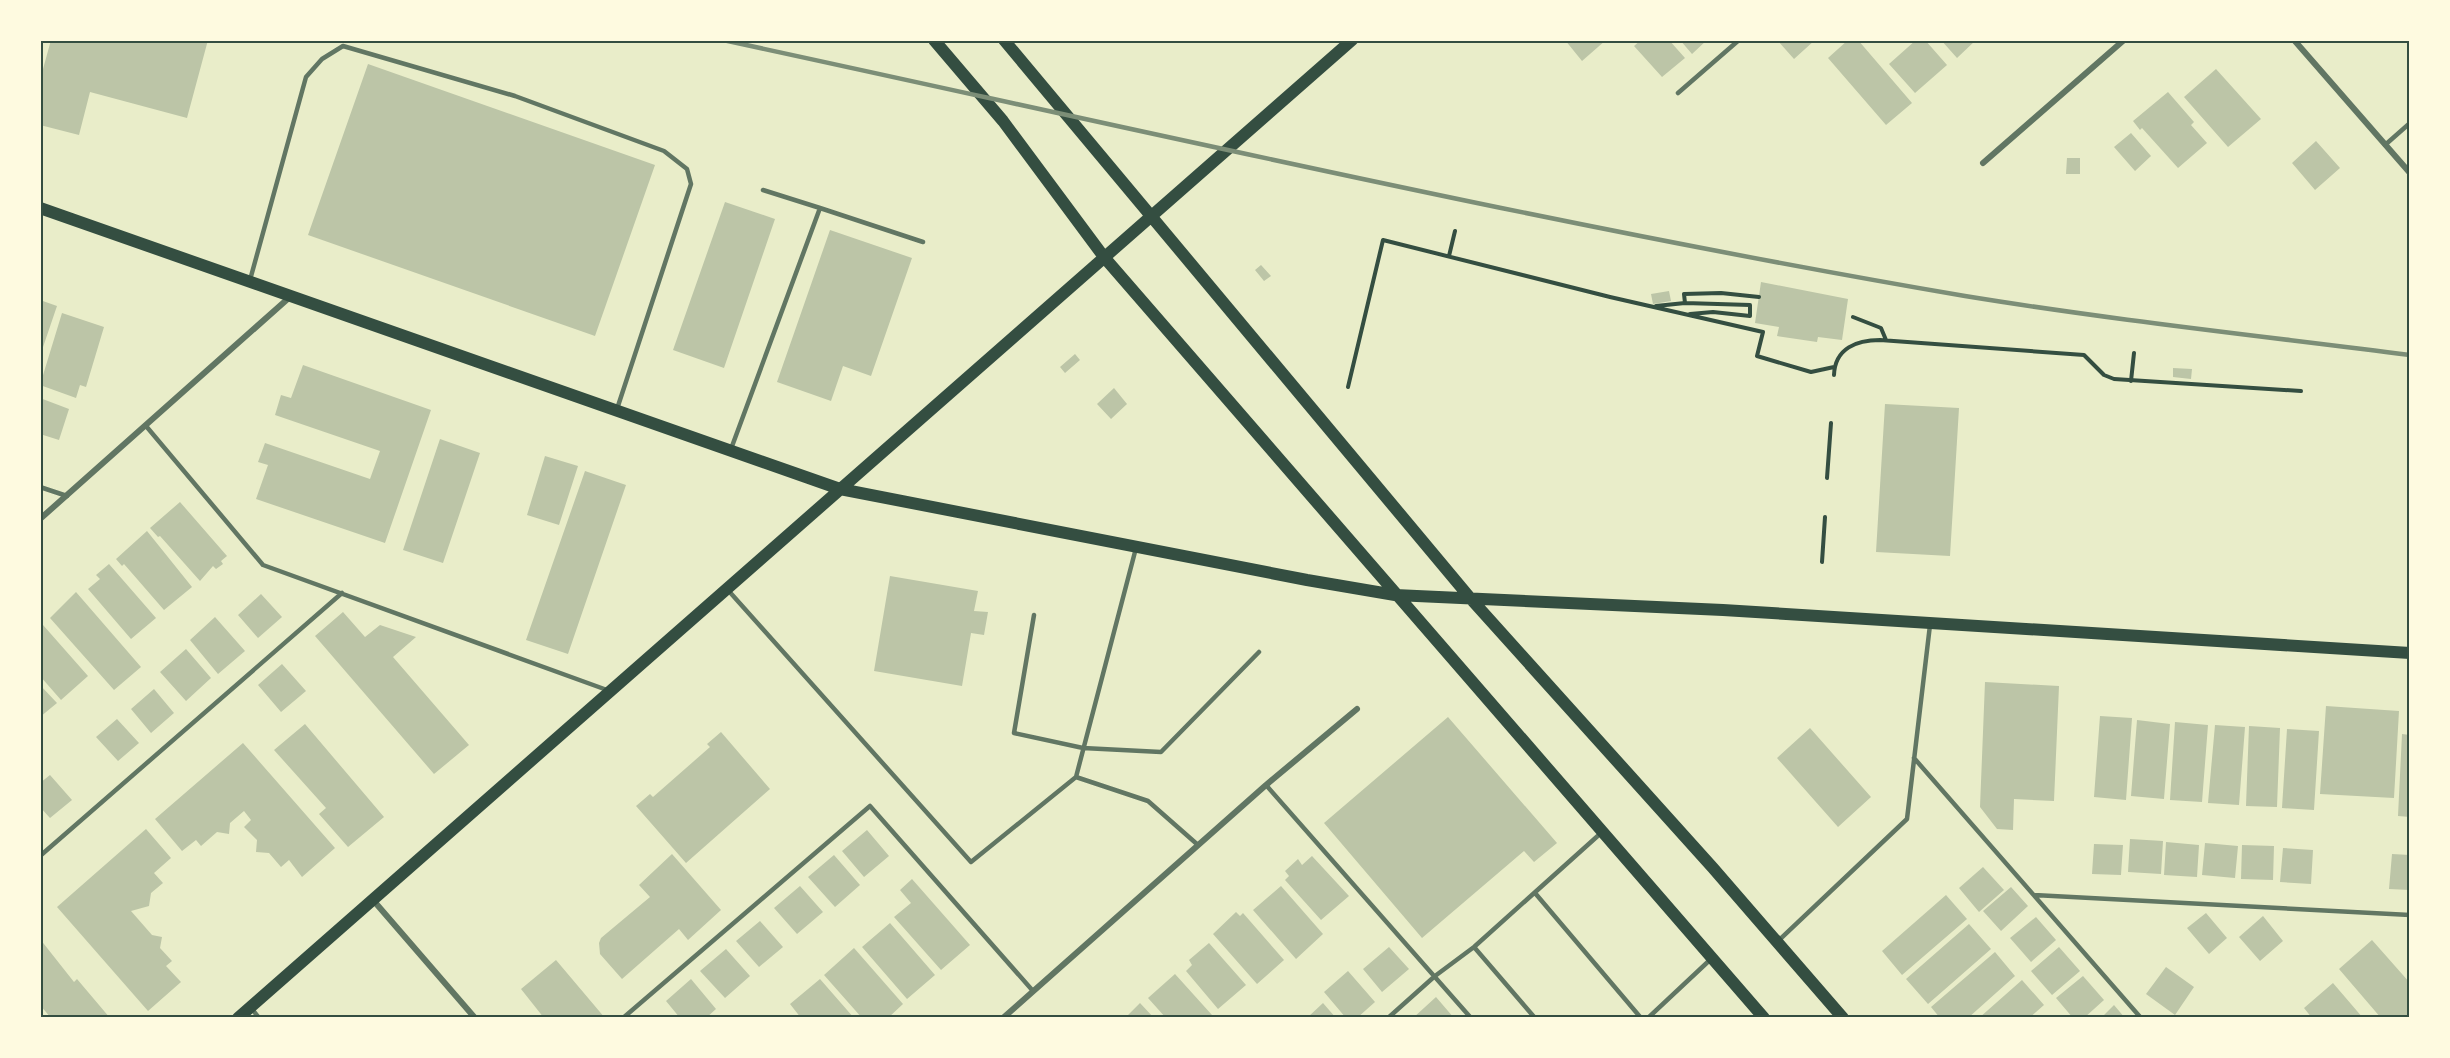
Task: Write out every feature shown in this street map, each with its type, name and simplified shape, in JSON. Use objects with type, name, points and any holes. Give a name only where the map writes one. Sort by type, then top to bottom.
[{"type":"main road","points":[[934,40],[1003,121],[1104,257],[1395,595],[1764,1017]]},
{"type":"main road","points":[[1004,40],[1471,598],[1843,1017]]},
{"type":"main road","points":[[238,1017],[1352,40]]},
{"type":"main road","points":[[40,208],[840,489],[1395,595],[1930,622],[2409,653]]},
{"type":"street","points":[[1983,163],[2124,40]]},
{"type":"street","points":[[2294,40],[2409,173]]},
{"type":"street","points":[[40,519],[291,296]]},
{"type":"street","points":[[1003,1017],[1266,785],[1357,709]]},
{"type":"street","points":[[372,900],[475,1017]]},
{"type":"lane","points":[[1678,93],[1738,40]]},
{"type":"lane","points":[[250,281],[306,77],[322,59],[343,46],[515,96],[664,151],[687,170],[691,184],[617,409]]},
{"type":"lane","points":[[2385,145],[2409,123]]},
{"type":"lane","points":[[763,190],[923,242]]},
{"type":"lane","points":[[731,449],[820,208]]},
{"type":"lane","points":[[146,426],[263,565],[609,691]]},
{"type":"lane","points":[[40,487],[67,496]]},
{"type":"lane","points":[[726,588],[971,862],[1076,777],[1137,546]]},
{"type":"lane","points":[[40,856],[342,593]]},
{"type":"lane","points":[[1034,615],[1014,733],[1083,748],[1161,752],[1259,652]]},
{"type":"lane","points":[[1777,941],[1907,819],[1930,622]]},
{"type":"lane","points":[[1913,757],[2141,1017]]},
{"type":"lane","points":[[1076,777],[1148,801],[1198,845]]},
{"type":"lane","points":[[1266,785],[1471,1017]]},
{"type":"lane","points":[[623,1017],[870,806],[1033,991]]},
{"type":"lane","points":[[1388,1017],[1435,976],[1474,947],[1602,832]]},
{"type":"lane","points":[[1535,893],[1641,1017]]},
{"type":"lane","points":[[2034,895],[2409,915]]},
{"type":"lane","points":[[1474,947],[1535,1017]]},
{"type":"lane","points":[[1648,1017],[1712,958]]},
{"type":"lane","points":[[250,1006],[259,1017]]},
{"type":"path","points":[[1449,256],[1455,231]]},
{"type":"path","points":[[1348,387],[1383,240],[1651,307],[1762,332],[1757,356],[1811,372],[1834,367]]},
{"type":"path","points":[[1685,303],[1684,294],[1721,293],[1759,297]]},
{"type":"path","points":[[1651,307],[1685,303],[1750,305],[1750,316],[1713,312],[1683,314]]},
{"type":"path","points":[[1853,317],[1881,328],[1886,340]]},
{"type":"path","points":[[1834,375],[1834,367],[1848,346],[1862,340],[1886,340],[2084,354],[2104,375],[2114,379],[2301,391]]},
{"type":"path","points":[[2131,381],[2134,353]]},
{"type":"path","points":[[1827,478],[1831,423]]},
{"type":"path","points":[[1822,562],[1825,517]]},
{"type":"building","points":[[51,40],[208,40],[187,118],[90,92],[79,135],[40,125],[40,80]]},
{"type":"building","points":[[1565,40],[1606,40],[1582,61]]},
{"type":"building","points":[[1641,40],[1669,40],[1685,58],[1662,77],[1634,46]]},
{"type":"building","points":[[1680,40],[1707,40],[1692,54]]},
{"type":"building","points":[[1777,40],[1815,40],[1794,59]]},
{"type":"building","points":[[1848,40],[1858,40],[1912,103],[1886,125],[1828,58]]},
{"type":"building","points":[[1916,40],[1925,40],[1947,65],[1915,93],[1889,64]]},
{"type":"building","points":[[1941,40],[1976,40],[1957,58]]},
{"type":"building","points":[[368,64],[655,165],[595,336],[308,235]]},
{"type":"building","points":[[2216,69],[2261,119],[2228,147],[2184,97]]},
{"type":"building","points":[[2168,92],[2194,122],[2191,125],[2207,143],[2178,168],[2133,121]]},
{"type":"building","points":[[2131,133],[2151,156],[2135,171],[2114,147]]},
{"type":"building","points":[[2316,141],[2340,168],[2315,190],[2292,163]]},
{"type":"building","points":[[2067,158],[2080,158],[2080,174],[2066,174]]},
{"type":"building","points":[[725,202],[775,219],[724,368],[673,350]]},
{"type":"building","points":[[830,230],[912,258],[871,376],[843,366],[831,401],[777,382]]},
{"type":"building","points":[[1261,265],[1271,276],[1264,281],[1255,270]]},
{"type":"building","points":[[1761,282],[1848,299],[1842,340],[1818,337],[1817,342],[1777,336],[1779,327],[1755,323]]},
{"type":"building","points":[[1669,291],[1671,301],[1653,304],[1651,294]]},
{"type":"building","points":[[40,300],[57,306],[41,353],[40,353]]},
{"type":"building","points":[[62,313],[104,327],[86,387],[80,385],[76,398],[40,385]]},
{"type":"building","points":[[1075,354],[1080,360],[1065,373],[1060,367]]},
{"type":"building","points":[[303,365],[431,410],[385,543],[256,499],[268,465],[258,462],[265,443],[370,479],[380,451],[275,415],[281,395],[291,398]]},
{"type":"building","points":[[2173,368],[2192,369],[2191,379],[2173,377]]},
{"type":"building","points":[[1114,388],[1127,404],[1111,419],[1097,404]]},
{"type":"building","points":[[40,398],[69,409],[59,440],[40,434]]},
{"type":"building","points":[[1885,404],[1959,408],[1950,556],[1876,552]]},
{"type":"building","points":[[440,439],[480,453],[443,563],[403,550]]},
{"type":"building","points":[[545,456],[578,466],[559,525],[527,515]]},
{"type":"building","points":[[585,471],[626,485],[568,654],[526,640]]},
{"type":"building","points":[[180,502],[227,556],[221,561],[223,564],[216,569],[213,566],[200,581],[150,528]]},
{"type":"building","points":[[147,531],[192,587],[164,610],[124,564],[122,566],[116,559]]},
{"type":"building","points":[[109,564],[156,618],[131,639],[88,589],[100,579],[96,575]]},
{"type":"building","points":[[890,576],[978,591],[974,611],[988,612],[984,635],[971,633],[962,686],[874,671]]},
{"type":"building","points":[[76,592],[141,667],[114,690],[50,618]]},
{"type":"building","points":[[261,594],[282,617],[258,638],[238,615]]},
{"type":"building","points":[[343,612],[365,637],[380,625],[416,637],[393,657],[469,745],[434,774],[315,636]]},
{"type":"building","points":[[215,617],[245,651],[218,674],[190,640]]},
{"type":"building","points":[[43,625],[88,676],[61,700],[40,676],[40,627]]},
{"type":"building","points":[[186,649],[211,678],[186,701],[160,672]]},
{"type":"building","points":[[282,664],[306,691],[281,712],[258,685]]},
{"type":"building","points":[[1985,682],[2059,686],[2054,801],[2014,799],[2013,830],[1997,829],[1980,807]]},
{"type":"building","points":[[40,685],[57,703],[40,717]]},
{"type":"building","points":[[154,689],[174,713],[151,733],[131,709]]},
{"type":"building","points":[[2326,706],[2399,711],[2394,798],[2320,794]]},
{"type":"building","points":[[2100,716],[2132,718],[2126,800],[2094,797]]},
{"type":"building","points":[[1448,717],[1557,843],[1534,862],[1524,851],[1422,938],[1324,823]]},
{"type":"building","points":[[117,719],[139,743],[118,761],[96,737]]},
{"type":"building","points":[[2137,720],[2170,724],[2164,799],[2131,796]]},
{"type":"building","points":[[2175,722],[2208,725],[2202,802],[2170,800]]},
{"type":"building","points":[[305,724],[384,817],[348,847],[319,814],[326,808],[274,750]]},
{"type":"building","points":[[2215,725],[2245,727],[2239,805],[2208,803]]},
{"type":"building","points":[[2249,726],[2280,728],[2277,807],[2246,806]]},
{"type":"building","points":[[1810,728],[1871,797],[1838,827],[1777,758]]},
{"type":"building","points":[[2287,729],[2319,731],[2314,810],[2282,808]]},
{"type":"building","points":[[721,732],[770,789],[686,863],[636,806],[650,794],[653,797],[710,747],[707,744]]},
{"type":"building","points":[[2402,734],[2410,735],[2410,817],[2398,816]]},
{"type":"building","points":[[243,743],[335,848],[302,877],[289,860],[281,867],[269,853],[256,852],[257,840],[244,827],[251,820],[244,811],[230,823],[229,834],[217,832],[201,846],[196,840],[182,851],[155,819]]},
{"type":"building","points":[[50,775],[72,800],[50,818],[40,807],[40,783]]},
{"type":"building","points":[[146,829],[171,858],[154,873],[163,883],[151,893],[149,906],[131,911],[152,935],[162,937],[160,948],[172,961],[166,966],[181,982],[148,1011],[57,907]]},
{"type":"building","points":[[867,830],[889,856],[864,877],[842,851]]},
{"type":"building","points":[[2130,839],[2163,841],[2161,874],[2128,872]]},
{"type":"building","points":[[2166,842],[2199,845],[2197,877],[2164,875]]},
{"type":"building","points":[[2205,843],[2238,846],[2235,878],[2202,875]]},
{"type":"building","points":[[2094,844],[2123,845],[2121,875],[2092,874]]},
{"type":"building","points":[[2242,845],[2274,846],[2273,880],[2241,879]]},
{"type":"building","points":[[2283,848],[2313,850],[2311,884],[2280,882]]},
{"type":"building","points":[[672,854],[721,910],[688,940],[679,929],[622,979],[600,954],[601,938],[650,897],[639,885]]},
{"type":"building","points":[[2392,854],[2410,855],[2410,890],[2389,889]]},
{"type":"building","points":[[834,855],[860,885],[835,907],[808,877]]},
{"type":"building","points":[[1312,856],[1349,896],[1321,920],[1285,880],[1289,876],[1285,871],[1298,859],[1302,865]]},
{"type":"building","points":[[1983,867],[2004,890],[1979,912],[1959,888]]},
{"type":"building","points":[[912,879],[970,945],[941,970],[894,917],[911,903],[900,890]]},
{"type":"building","points":[[800,886],[823,912],[797,934],[774,908]]},
{"type":"building","points":[[1281,886],[1323,934],[1296,959],[1253,910]]},
{"type":"building","points":[[2011,887],[2028,906],[2001,931],[1983,911]]},
{"type":"building","points":[[1946,895],[1967,919],[1902,975],[1882,951]]},
{"type":"building","points":[[1236,912],[1240,916],[1243,913],[1284,960],[1257,984],[1213,934]]},
{"type":"building","points":[[2206,913],[2227,938],[2209,954],[2187,928]]},
{"type":"building","points":[[2263,916],[2283,941],[2260,961],[2239,937]]},
{"type":"building","points":[[2036,917],[2056,940],[2031,962],[2010,938]]},
{"type":"building","points":[[760,921],[783,947],[759,967],[736,941]]},
{"type":"building","points":[[890,923],[935,975],[907,999],[862,947]]},
{"type":"building","points":[[1969,924],[1991,949],[1928,1004],[1906,979]]},
{"type":"building","points":[[40,939],[74,982],[77,979],[110,1018],[51,1018],[40,1005]]},
{"type":"building","points":[[2372,940],[2410,983],[2410,1018],[2381,1018],[2339,969]]},
{"type":"building","points":[[1209,943],[1246,985],[1218,1009],[1186,971],[1192,965],[1189,960]]},
{"type":"building","points":[[1389,947],[1409,969],[1382,992],[1363,969]]},
{"type":"building","points":[[2059,947],[2080,971],[2052,995],[2031,971]]},
{"type":"building","points":[[854,948],[903,1004],[888,1018],[862,1018],[824,975]]},
{"type":"building","points":[[726,949],[750,976],[725,998],[700,971]]},
{"type":"building","points":[[1995,952],[2015,976],[1968,1018],[1940,1018],[1931,1007]]},
{"type":"building","points":[[556,960],[605,1018],[544,1018],[521,989]]},
{"type":"building","points":[[2166,967],[2194,987],[2175,1015],[2146,994]]},
{"type":"building","points":[[1348,971],[1375,1002],[1357,1018],[1346,1018],[1324,992]]},
{"type":"building","points":[[1175,974],[1212,1015],[1209,1018],[1166,1018],[1148,998]]},
{"type":"building","points":[[2083,976],[2104,1000],[2084,1018],[2073,1018],[2056,998]]},
{"type":"building","points":[[691,979],[716,1009],[706,1018],[680,1018],[666,1001]]},
{"type":"building","points":[[820,979],[854,1018],[801,1018],[790,1004]]},
{"type":"building","points":[[2022,980],[2044,1005],[2029,1018],[1979,1018]]},
{"type":"building","points":[[2333,983],[2363,1018],[2312,1018],[2304,1008]]},
{"type":"building","points":[[1436,997],[1454,1018],[1413,1018]]},
{"type":"building","points":[[1140,1003],[1154,1018],[1125,1018]]},
{"type":"building","points":[[1323,1003],[1336,1018],[1307,1018]]},
{"type":"building","points":[[2114,1005],[2125,1018],[2101,1018]]},
{"type":"railway","points":[[723,40],[1342,175],[1653,239],[1965,296],[2076,313],[2410,355]]}]
